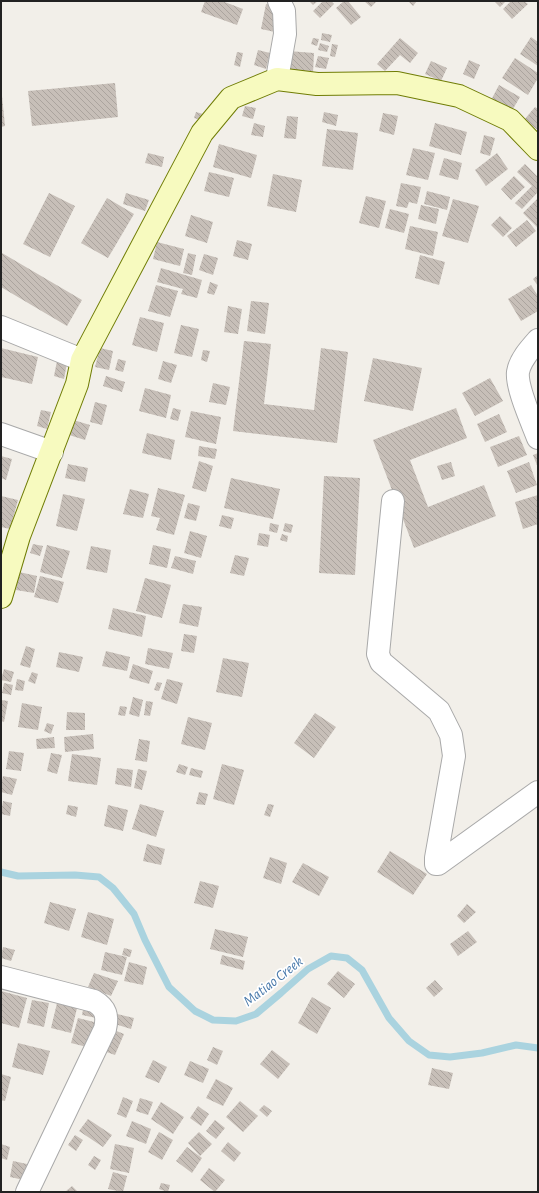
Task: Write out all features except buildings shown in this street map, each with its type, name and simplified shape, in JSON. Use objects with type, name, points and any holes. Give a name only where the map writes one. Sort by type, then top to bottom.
[{"type":"street","points":[[277,79],[285,34],[284,11],[279,1]]},
{"type":"street","points":[[1,597],[19,536],[77,384],[82,360],[202,133],[232,98],[277,79],[317,84],[397,83],[459,96],[510,120],[538,149]]},
{"type":"street","points":[[1,327],[82,360]]},
{"type":"street","points":[[538,340],[523,358],[518,371],[518,383],[538,438]]},
{"type":"street","points":[[1,434],[52,452]]},
{"type":"street","points":[[392,501],[378,654],[381,662],[440,711],[451,735],[454,756],[436,864],[538,792]]},
{"type":"street","points":[[1,977],[94,1001],[100,1005],[105,1012],[107,1020],[105,1029],[27,1192]]},
{"type":"waterway","name":"Matiao Creek","points":[[1,872],[18,876],[75,875],[99,877],[113,888],[134,914],[145,940],[169,987],[195,1011],[213,1020],[236,1021],[256,1014],[308,969],[331,956],[347,958],[362,970],[389,1018],[409,1041],[429,1055],[450,1057],[482,1053],[516,1045],[538,1048]]}]
